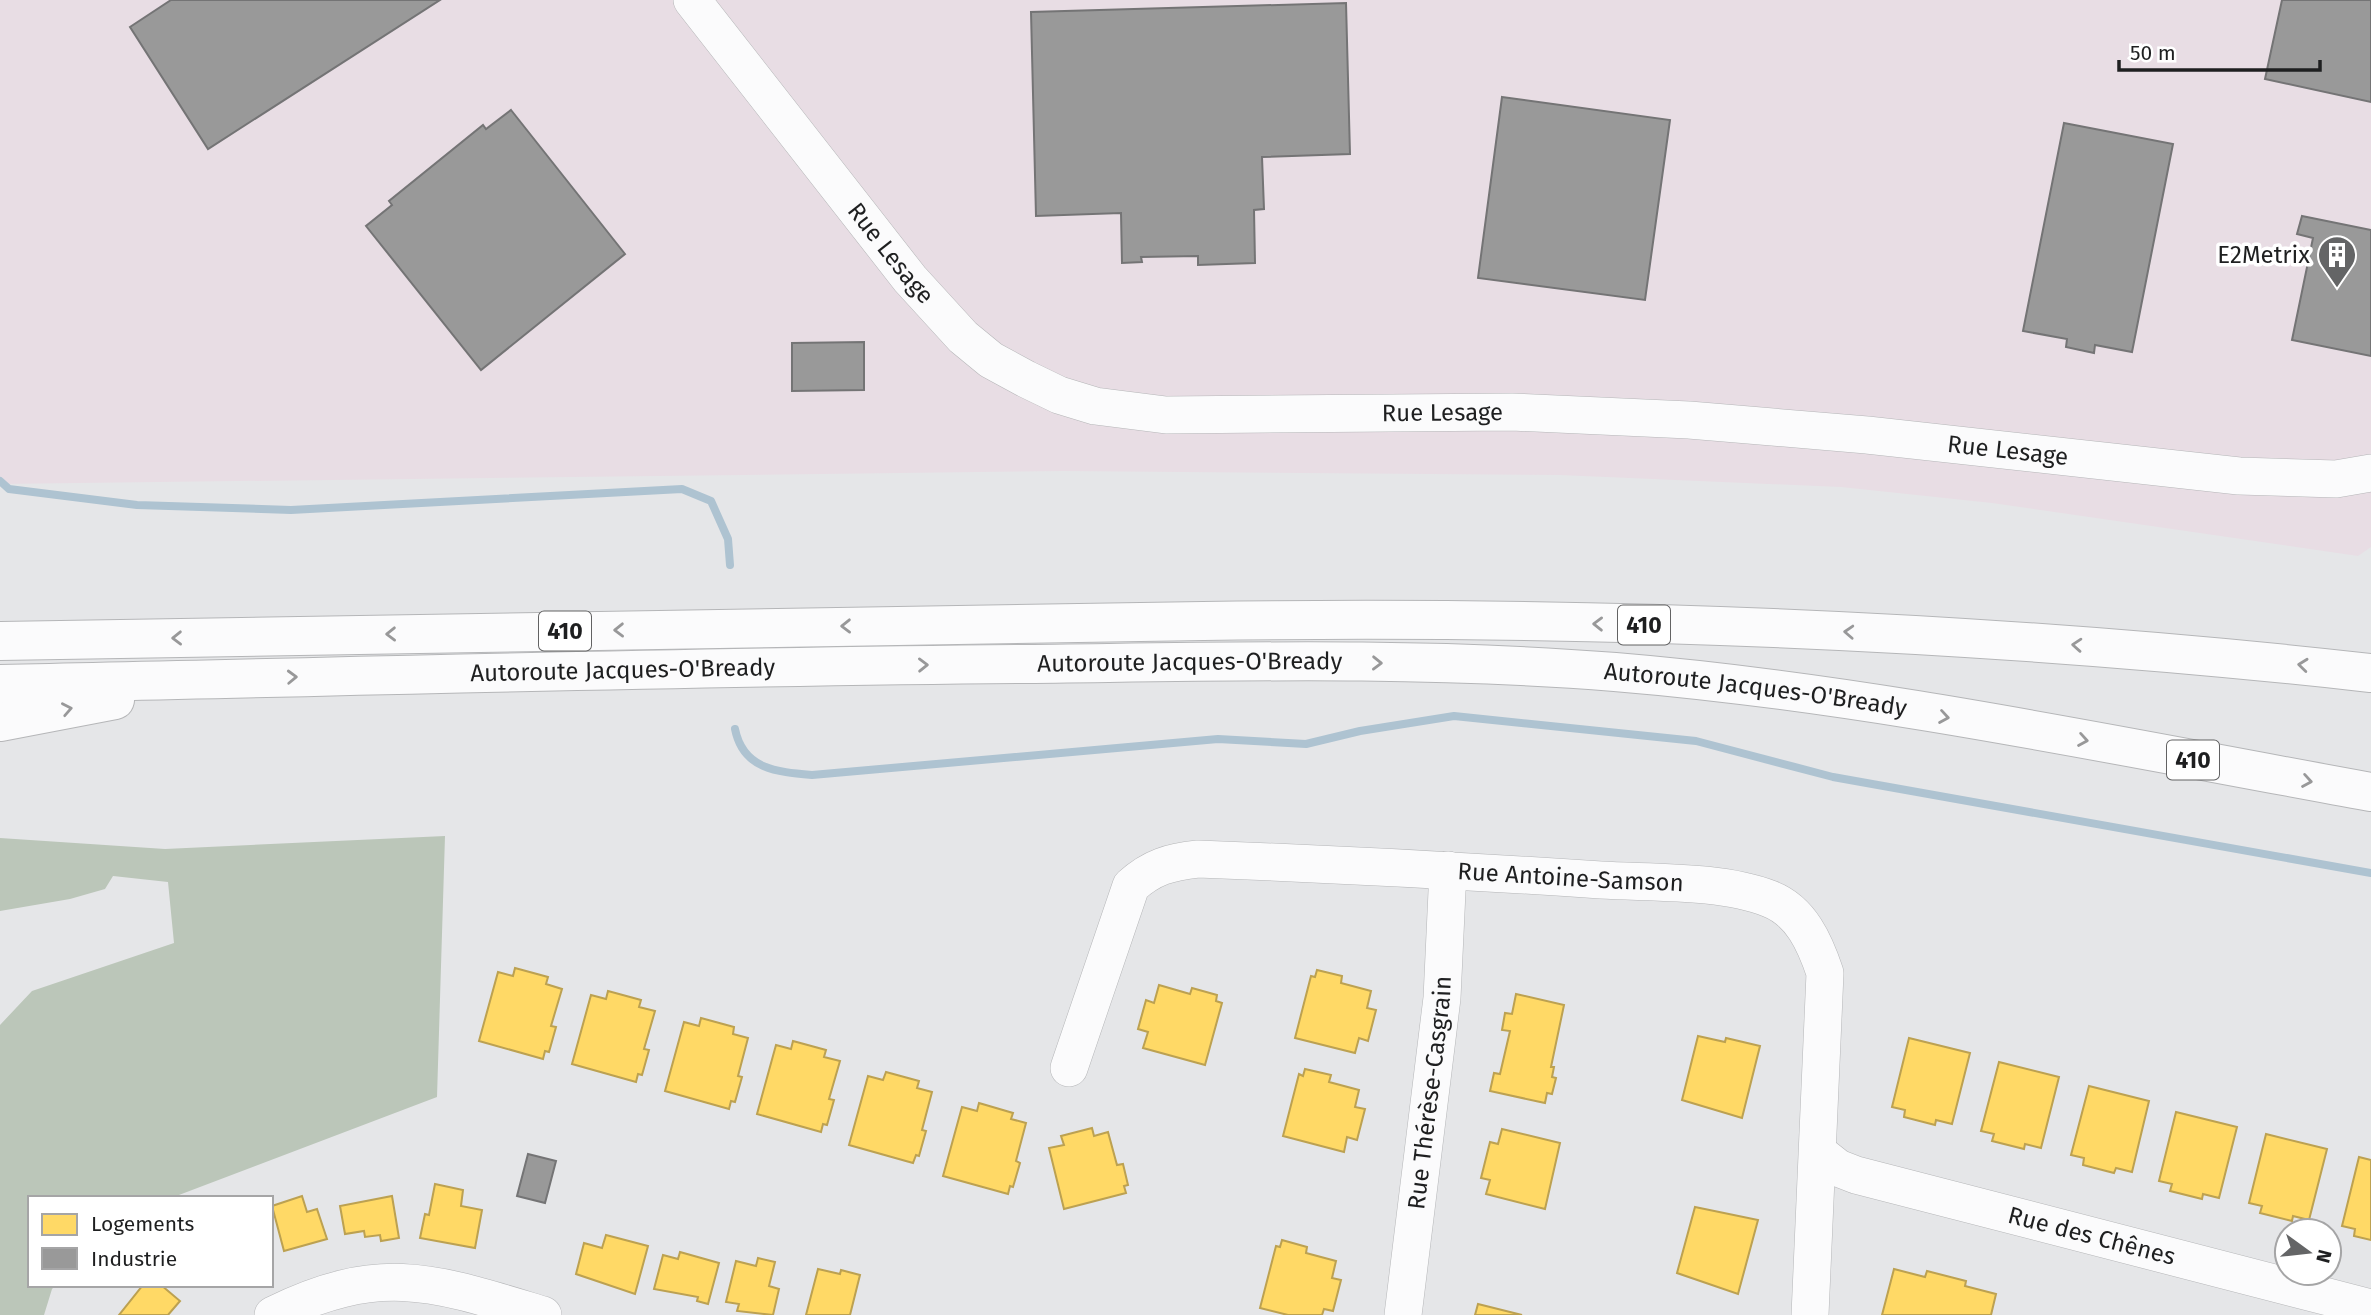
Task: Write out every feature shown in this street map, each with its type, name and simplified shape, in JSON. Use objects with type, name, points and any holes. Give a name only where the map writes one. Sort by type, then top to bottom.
[{"type":"highway","name":"Autoroute Jacques-O'Bready","points":[[0,641],[1214,620],[1474,621],[1937,636],[2149,651],[2371,673]]},
{"type":"highway","points":[[0,622],[139,639]]},
{"type":"highway","name":"Autoroute Jacques-O'Bready","points":[[0,684],[775,666],[1243,662],[1535,667],[1661,676],[1807,695],[2015,728],[2371,792]]},
{"type":"highway","points":[[0,722],[224,679]]},
{"type":"street","name":"Rue Lesage","points":[[692,0],[910,279],[962,337],[991,360],[1026,379],[1059,395],[1095,406],[1166,415],[1512,412],[1689,420],[1867,435],[2239,476],[2336,479],[2371,473]]},
{"type":"street","name":"Rue Antoine-Samson","points":[[1069,1068],[1131,886],[1147,871],[1170,862],[1198,859],[1448,870],[1722,888],[1772,899],[1790,911],[1806,929],[1825,973],[1810,1315]]},
{"type":"street","name":"Rue Thérèse-Casgrain","points":[[1403,1315],[1442,998],[1448,870]]},
{"type":"street","name":"Rue des Chênes","points":[[1819,1153],[1838,1168],[1856,1175],[2371,1308]]},
{"type":"street","points":[[273,1315],[335,1288],[406,1281],[477,1295],[543,1315]]},
{"type":"shaded area","points":[[0,0],[2371,0],[2371,547],[2358,556],[1992,503],[1841,487],[1560,475],[1064,471],[0,484]]},
{"type":"green space","points":[[445,836],[437,1097],[176,1196],[28,1196],[28,1287],[54,1287],[44,1315],[0,1315],[0,1025],[32,991],[174,943],[168,882],[113,876],[105,889],[70,899],[0,911],[0,838],[165,849]]},
{"type":"building: Logements","points":[[515,968],[548,977],[546,984],[562,989],[551,1026],[556,1027],[549,1052],[545,1051],[543,1059],[479,1041],[498,972],[513,976]]},
{"type":"building: Logements","points":[[1317,970],[1342,976],[1341,983],[1371,991],[1367,1008],[1376,1010],[1368,1041],[1359,1038],[1355,1053],[1295,1038],[1311,976],[1315,977]]},
{"type":"building: Logements","points":[[1159,985],[1190,994],[1192,988],[1217,995],[1216,1001],[1222,1003],[1205,1065],[1143,1048],[1148,1032],[1138,1029],[1146,1000],[1154,1003]]},
{"type":"building: Logements","points":[[608,991],[641,1000],[639,1007],[655,1011],[644,1049],[649,1050],[642,1075],[638,1074],[636,1082],[572,1064],[591,995],[606,999]]},
{"type":"building: Logements","points":[[1516,994],[1564,1005],[1551,1067],[1554,1067],[1552,1077],[1556,1078],[1552,1094],[1547,1093],[1545,1103],[1490,1091],[1494,1073],[1500,1074],[1510,1031],[1502,1030],[1505,1013],[1512,1014]]},
{"type":"building: Logements","points":[[701,1018],[734,1027],[733,1034],[748,1038],[738,1076],[742,1077],[735,1102],[731,1101],[729,1109],[665,1091],[684,1022],[699,1026]]},
{"type":"building: Logements","points":[[1698,1036],[1725,1042],[1726,1038],[1760,1046],[1742,1118],[1682,1100]]},
{"type":"building: Logements","points":[[1909,1038],[1970,1053],[1952,1124],[1936,1120],[1935,1125],[1904,1117],[1905,1110],[1892,1107]]},
{"type":"building: Logements","points":[[793,1041],[826,1050],[824,1057],[840,1061],[829,1099],[834,1100],[827,1125],[823,1124],[821,1132],[757,1114],[776,1045],[791,1049]]},
{"type":"building: Logements","points":[[1999,1062],[2059,1077],[2041,1148],[2025,1144],[2024,1149],[1992,1141],[1994,1134],[1981,1131]]},
{"type":"building: Logements","points":[[1305,1069],[1331,1075],[1329,1082],[1359,1090],[1355,1107],[1365,1109],[1357,1140],[1347,1137],[1344,1152],[1283,1136],[1299,1074],[1303,1076]]},
{"type":"building: Logements","points":[[886,1072],[919,1081],[917,1088],[932,1092],[922,1130],[926,1131],[919,1156],[916,1155],[913,1163],[849,1145],[868,1076],[883,1080]]},
{"type":"building: Logements","points":[[2089,1086],[2149,1101],[2132,1172],[2116,1168],[2114,1173],[2083,1165],[2084,1158],[2071,1155]]},
{"type":"building: Logements","points":[[979,1103],[1013,1113],[1011,1119],[1026,1123],[1016,1161],[1020,1163],[1013,1187],[1010,1186],[1008,1194],[943,1176],[962,1107],[977,1111]]},
{"type":"building: Logements","points":[[2176,1112],[2237,1127],[2219,1198],[2203,1194],[2202,1199],[2170,1191],[2172,1184],[2159,1181]]},
{"type":"building: Logements","points":[[1092,1128],[1094,1136],[1108,1132],[1117,1165],[1123,1164],[1128,1185],[1124,1186],[1126,1193],[1064,1209],[1049,1148],[1064,1145],[1061,1136]]},
{"type":"building: Logements","points":[[1502,1129],[1560,1143],[1545,1209],[1486,1194],[1490,1180],[1481,1178],[1490,1142],[1498,1144]]},
{"type":"building: Logements","points":[[2266,1134],[2327,1149],[2310,1217],[2276,1217],[2260,1213],[2262,1206],[2249,1203]]},
{"type":"building: Logements","points":[[2359,1157],[2371,1160],[2371,1240],[2354,1236],[2355,1229],[2343,1226]]},
{"type":"building: Logements","points":[[435,1184],[463,1190],[461,1206],[482,1210],[475,1248],[420,1238],[425,1214],[429,1215]]},
{"type":"building: Logements","points":[[302,1196],[307,1212],[317,1209],[327,1239],[284,1251],[273,1206]]},
{"type":"building: Logements","points":[[392,1196],[399,1238],[381,1241],[380,1235],[365,1237],[364,1231],[345,1234],[340,1206]]},
{"type":"building: Logements","points":[[1695,1207],[1758,1220],[1738,1294],[1677,1273]]},
{"type":"building: Logements","points":[[606,1235],[648,1246],[635,1294],[576,1274],[584,1243],[602,1248]]},
{"type":"building: Logements","points":[[1282,1240],[1307,1247],[1306,1253],[1336,1261],[1332,1278],[1341,1280],[1333,1311],[1324,1309],[1322,1315],[1288,1315],[1260,1308],[1276,1246],[1280,1247]]},
{"type":"building: Logements","points":[[680,1252],[719,1263],[708,1304],[697,1301],[698,1297],[654,1289],[663,1255],[678,1259]]},
{"type":"building: Logements","points":[[758,1258],[775,1262],[769,1286],[779,1289],[773,1315],[737,1311],[739,1304],[726,1302],[736,1261],[756,1266]]},
{"type":"building: Logements","points":[[818,1269],[840,1274],[841,1270],[860,1275],[850,1315],[806,1315]]},
{"type":"building: Logements","points":[[1894,1269],[1925,1277],[1927,1271],[1966,1281],[1965,1286],[1996,1294],[1991,1315],[1882,1315]]},
{"type":"building: Logements","points":[[141,1287],[163,1287],[180,1301],[168,1315],[119,1315]]},
{"type":"building: Logements","points":[[1478,1304],[1522,1315],[1475,1315]]},
{"type":"building: Industrie","points":[[171,0],[440,0],[208,149],[130,27]]},
{"type":"building: Industrie","points":[[2282,0],[2371,0],[2371,102],[2265,79]]},
{"type":"building: Industrie","points":[[1346,3],[1350,154],[1262,157],[1264,209],[1254,210],[1255,263],[1198,265],[1198,256],[1141,257],[1142,262],[1122,263],[1121,213],[1036,216],[1031,12]]},
{"type":"building: Industrie","points":[[1502,97],[1670,120],[1645,300],[1478,278]]},
{"type":"building: Industrie","points":[[511,110],[625,254],[481,370],[366,226],[392,205],[389,201],[483,125],[486,129]]},
{"type":"building: Industrie","points":[[2064,123],[2173,144],[2132,352],[2095,345],[2094,353],[2066,347],[2067,339],[2023,331]]},
{"type":"building: Industrie","name":"E2Metrix","points":[[2302,216],[2371,230],[2371,356],[2292,340],[2313,238],[2297,234]]},
{"type":"building: Industrie","points":[[864,342],[864,390],[792,391],[792,343]]},
{"type":"building: Industrie","points":[[528,1154],[556,1161],[545,1203],[517,1196]]},
{"type":"waterway","points":[[0,481],[9,489],[137,505],[291,510],[682,489],[711,501],[728,539],[730,565]]},
{"type":"waterway","points":[[735,729],[745,753],[763,766],[812,775],[1218,739],[1306,744],[1360,731],[1454,716],[1696,741],[1833,777],[2371,873]]},
{"type":"place","name":"E2Metrix","points":[[2337,289]]}]
